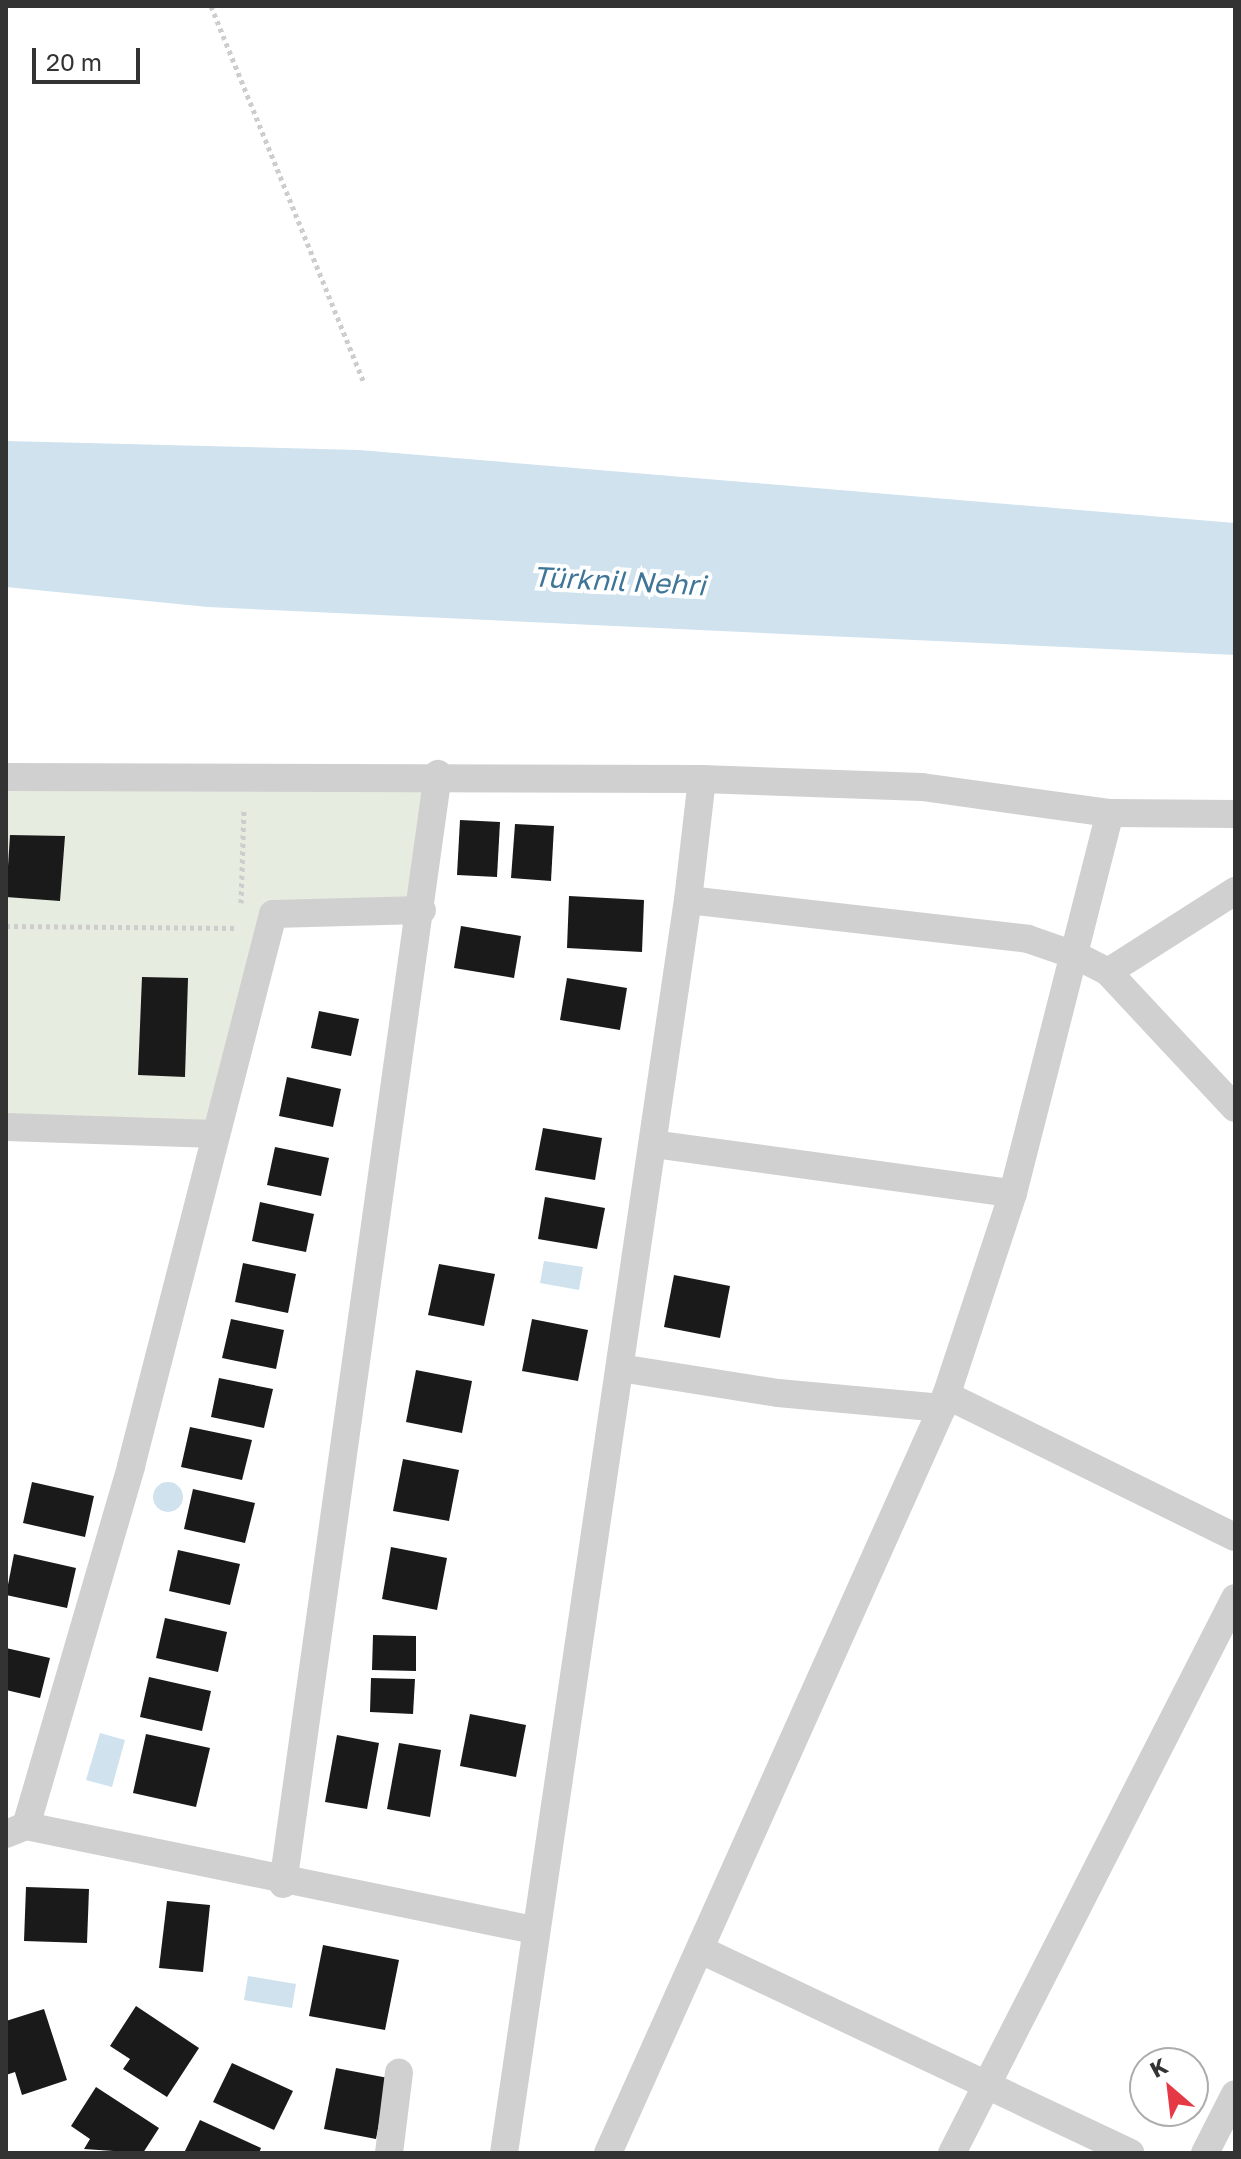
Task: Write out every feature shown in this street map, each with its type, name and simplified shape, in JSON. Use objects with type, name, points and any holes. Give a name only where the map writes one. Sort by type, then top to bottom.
[{"type":"street","points":[[283,1884],[422,910],[438,774]]},
{"type":"street","points":[[6,777],[438,774],[702,779],[922,787],[1110,813],[1235,814]]},
{"type":"street","points":[[504,2153],[534,1930],[653,1144],[702,779]]},
{"type":"street","points":[[608,2153],[944,1402],[1013,1193],[1077,956],[1110,813]]},
{"type":"street","points":[[1108,972],[1235,891]]},
{"type":"street","points":[[688,900],[1028,939],[1077,956],[1108,972],[1235,1108]]},
{"type":"street","points":[[422,910],[273,914],[131,1466],[16,1830],[283,1884],[534,1930]]},
{"type":"street","points":[[6,1127],[215,1134]]},
{"type":"street","points":[[653,1144],[1013,1193]]},
{"type":"street","points":[[620,1368],[778,1393],[944,1402],[1235,1537]]},
{"type":"street","points":[[952,2153],[1235,1598]]},
{"type":"street","points":[[701,1950],[1130,2153]]},
{"type":"street","points":[[389,2153],[399,2073]]},
{"type":"street","points":[[1205,2153],[1235,2094]]},
{"type":"path","points":[[211,6],[364,382]]},
{"type":"path","points":[[240,944],[245,775]]},
{"type":"path","points":[[6,926],[240,928]]},
{"type":"shaded area","points":[[438,774],[422,910],[272,914],[215,1134],[6,1128],[6,777]]},
{"type":"water","name":"Türknil Nehri","points":[[6,441],[359,450],[1235,523],[1235,655],[208,607],[6,587]]},
{"type":"water","points":[[544,1261],[583,1267],[579,1290],[540,1283]]},
{"type":"water","points":[[168,1482],[178,1487],[183,1497],[178,1507],[168,1512],[158,1507],[153,1497],[158,1487]]},
{"type":"water","points":[[100,1733],[125,1740],[112,1787],[86,1780]]},
{"type":"water","points":[[248,1976],[296,1984],[292,2008],[244,2000]]},
{"type":"building","points":[[460,820],[500,822],[497,877],[457,875]]},
{"type":"building","points":[[515,824],[554,826],[551,881],[511,878]]},
{"type":"building","points":[[10,835],[65,836],[60,901],[6,897]]},
{"type":"building","points":[[569,896],[644,900],[642,952],[567,948]]},
{"type":"building","points":[[461,926],[521,936],[514,978],[454,968]]},
{"type":"building","points":[[142,977],[188,978],[185,1077],[138,1075]]},
{"type":"building","points":[[567,978],[627,988],[620,1030],[560,1020]]},
{"type":"building","points":[[319,1011],[359,1019],[351,1056],[311,1048]]},
{"type":"building","points":[[287,1077],[341,1089],[333,1127],[279,1116]]},
{"type":"building","points":[[543,1128],[602,1138],[595,1180],[535,1170]]},
{"type":"building","points":[[275,1147],[329,1158],[321,1196],[267,1185]]},
{"type":"building","points":[[545,1197],[605,1208],[597,1249],[538,1239]]},
{"type":"building","points":[[260,1202],[314,1214],[306,1252],[252,1241]]},
{"type":"building","points":[[243,1263],[296,1274],[288,1313],[235,1302]]},
{"type":"building","points":[[439,1264],[495,1274],[484,1326],[428,1315]]},
{"type":"building","points":[[674,1275],[730,1286],[720,1338],[664,1327]]},
{"type":"building","points":[[231,1319],[284,1330],[276,1369],[222,1358]]},
{"type":"building","points":[[532,1319],[588,1330],[578,1381],[522,1371]]},
{"type":"building","points":[[416,1370],[472,1381],[462,1433],[406,1422]]},
{"type":"building","points":[[219,1378],[273,1389],[264,1428],[211,1417]]},
{"type":"building","points":[[190,1427],[252,1440],[242,1480],[181,1467]]},
{"type":"building","points":[[403,1459],[459,1470],[449,1521],[393,1511]]},
{"type":"building","points":[[32,1482],[94,1496],[85,1537],[23,1523]]},
{"type":"building","points":[[193,1489],[255,1503],[245,1543],[184,1529]]},
{"type":"building","points":[[391,1547],[447,1558],[437,1610],[382,1599]]},
{"type":"building","points":[[178,1550],[240,1564],[230,1605],[169,1591]]},
{"type":"building","points":[[14,1554],[76,1568],[67,1608],[6,1595]]},
{"type":"building","points":[[165,1618],[227,1632],[218,1672],[156,1658]]},
{"type":"building","points":[[373,1635],[416,1636],[416,1671],[372,1670]]},
{"type":"building","points":[[6,1648],[50,1658],[40,1698],[6,1690]]},
{"type":"building","points":[[149,1677],[211,1691],[202,1731],[140,1717]]},
{"type":"building","points":[[371,1678],[415,1679],[413,1714],[370,1712]]},
{"type":"building","points":[[470,1714],[526,1725],[516,1777],[460,1766]]},
{"type":"building","points":[[146,1734],[210,1748],[196,1807],[133,1793]]},
{"type":"building","points":[[337,1735],[379,1743],[367,1809],[325,1802]]},
{"type":"building","points":[[399,1743],[441,1750],[430,1817],[387,1809]]},
{"type":"building","points":[[26,1887],[89,1889],[87,1943],[24,1941]]},
{"type":"building","points":[[167,1901],[210,1905],[203,1972],[159,1968]]},
{"type":"building","points":[[323,1945],[399,1960],[385,2030],[309,2016]]},
{"type":"building","points":[[136,2006],[199,2048],[167,2097],[123,2069],[130,2059],[110,2046]]},
{"type":"building","points":[[44,2009],[67,2080],[22,2095],[15,2072],[6,2075],[6,2021]]},
{"type":"building","points":[[232,2063],[293,2091],[274,2130],[213,2102]]},
{"type":"building","points":[[336,2068],[388,2078],[376,2139],[324,2129]]},
{"type":"building","points":[[96,2087],[159,2128],[143,2153],[84,2149],[90,2139],[71,2126]]},
{"type":"building","points":[[200,2120],[261,2148],[259,2153],[184,2153]]}]
